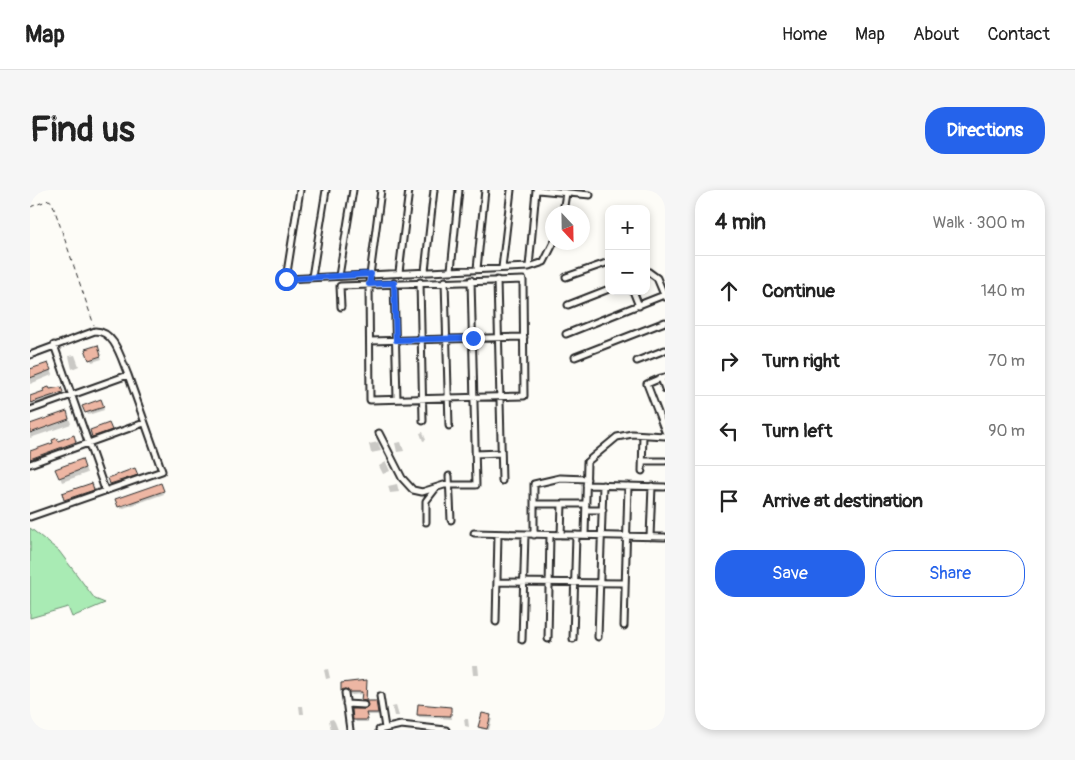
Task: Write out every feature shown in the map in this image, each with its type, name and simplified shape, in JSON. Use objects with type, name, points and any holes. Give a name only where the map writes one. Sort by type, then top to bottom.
[{"type":"street","points":[[312,277],[326,190]]},
{"type":"street","points":[[338,276],[353,190]]},
{"type":"street","points":[[341,307],[340,286],[369,284],[471,280],[523,280],[524,396],[370,400],[369,284],[381,190]]},
{"type":"street","points":[[399,272],[409,190]]},
{"type":"street","points":[[426,271],[434,190]]},
{"type":"street","points":[[450,270],[460,190]]},
{"type":"street","points":[[477,269],[485,190]]},
{"type":"street","points":[[502,268],[511,190]]},
{"type":"street","points":[[529,267],[537,190],[590,196]]},
{"type":"street","points":[[299,191],[286,279],[529,267],[544,262],[550,250]]},
{"type":"street","points":[[564,205],[566,193]]},
{"type":"street","points":[[566,277],[605,263]]},
{"type":"street","points":[[566,334],[665,296],[657,278],[650,273]]},
{"type":"street","points":[[379,433],[407,485],[418,492],[437,487],[476,485],[471,280]]},
{"type":"street","points":[[498,280],[502,481]]},
{"type":"street","points":[[445,281],[449,426]]},
{"type":"street","points":[[420,282],[423,421]]},
{"type":"street","points":[[394,283],[397,399]]},
{"type":"street","points":[[568,305],[605,291]]},
{"type":"street","points":[[635,295],[639,306]]},
{"type":"street","points":[[575,357],[665,322]]},
{"type":"street","points":[[30,355],[95,331],[105,332],[111,336],[128,375],[162,471],[30,517]]},
{"type":"street","points":[[370,341],[524,337]]},
{"type":"street","points":[[54,346],[106,490]]},
{"type":"street","points":[[637,360],[665,350]]},
{"type":"street","points":[[30,410],[128,375]]},
{"type":"street","points":[[665,389],[663,378],[647,384],[665,431]]},
{"type":"street","points":[[30,464],[144,423]]},
{"type":"street","points":[[642,471],[643,435]]},
{"type":"street","points":[[585,536],[587,462],[617,437],[665,436]]},
{"type":"street","points":[[476,454],[501,453]]},
{"type":"street","points":[[643,461],[665,462]]},
{"type":"street","points":[[449,476],[451,520]]},
{"type":"street","points":[[534,534],[534,484],[560,478],[603,485],[665,487]]},
{"type":"street","points":[[598,637],[603,485]]},
{"type":"street","points":[[624,626],[628,486]]},
{"type":"street","points":[[650,537],[652,486]]},
{"type":"street","points":[[426,522],[426,500],[437,487]]},
{"type":"street","points":[[534,504],[562,504],[603,510]]},
{"type":"street","points":[[561,535],[562,504]]},
{"type":"street","points":[[474,533],[665,537]]},
{"type":"street","points":[[496,622],[498,534]]},
{"type":"street","points":[[522,640],[525,534]]},
{"type":"street","points":[[548,639],[550,535]]},
{"type":"street","points":[[573,639],[576,535]]},
{"type":"street","points":[[497,582],[625,583]]},
{"type":"street","points":[[345,694],[350,730]]},
{"type":"street","points":[[380,696],[385,728]]},
{"type":"street","points":[[346,704],[364,705]]},
{"type":"street","points":[[379,730],[409,725],[446,730]]},
{"type":"path","points":[[30,207],[49,200],[52,202],[95,331]]},
{"type":"green space","points":[[30,528],[59,551],[95,599],[105,603],[72,617],[68,607],[30,618]]},
{"type":"building","points":[[98,345],[101,356],[89,360],[85,349]]},
{"type":"building","points":[[48,363],[51,370],[30,378],[30,369]]},
{"type":"building","points":[[49,387],[50,389],[61,387],[63,392],[30,403],[30,396]]},
{"type":"building","points":[[101,399],[104,407],[85,413],[82,406]]},
{"type":"building","points":[[67,411],[69,419],[30,433],[30,424]]},
{"type":"building","points":[[109,423],[112,430],[92,437],[90,430]]},
{"type":"building","points":[[74,435],[76,442],[30,459],[30,451],[53,443],[52,440],[57,438],[58,441]]},
{"type":"building","points":[[82,459],[85,468],[59,478],[55,469]]},
{"type":"building","points":[[135,468],[138,475],[110,484],[108,478]]},
{"type":"building","points":[[92,483],[94,490],[64,500],[62,493]]},
{"type":"building","points":[[161,483],[164,491],[118,507],[115,499]]},
{"type":"building","points":[[367,680],[366,701],[361,700],[362,692],[349,692],[345,689],[341,691],[341,683]]},
{"type":"building","points":[[366,701],[376,701],[378,713],[366,713],[368,720],[353,720],[352,709],[366,709],[368,706]]},
{"type":"building","points":[[418,704],[451,707],[451,716],[417,715]]},
{"type":"building","points":[[482,713],[491,715],[487,729],[478,727]]},
{"type":"route","points":[[286,279],[371,274],[369,284],[394,283],[396,340],[473,338]]}]
